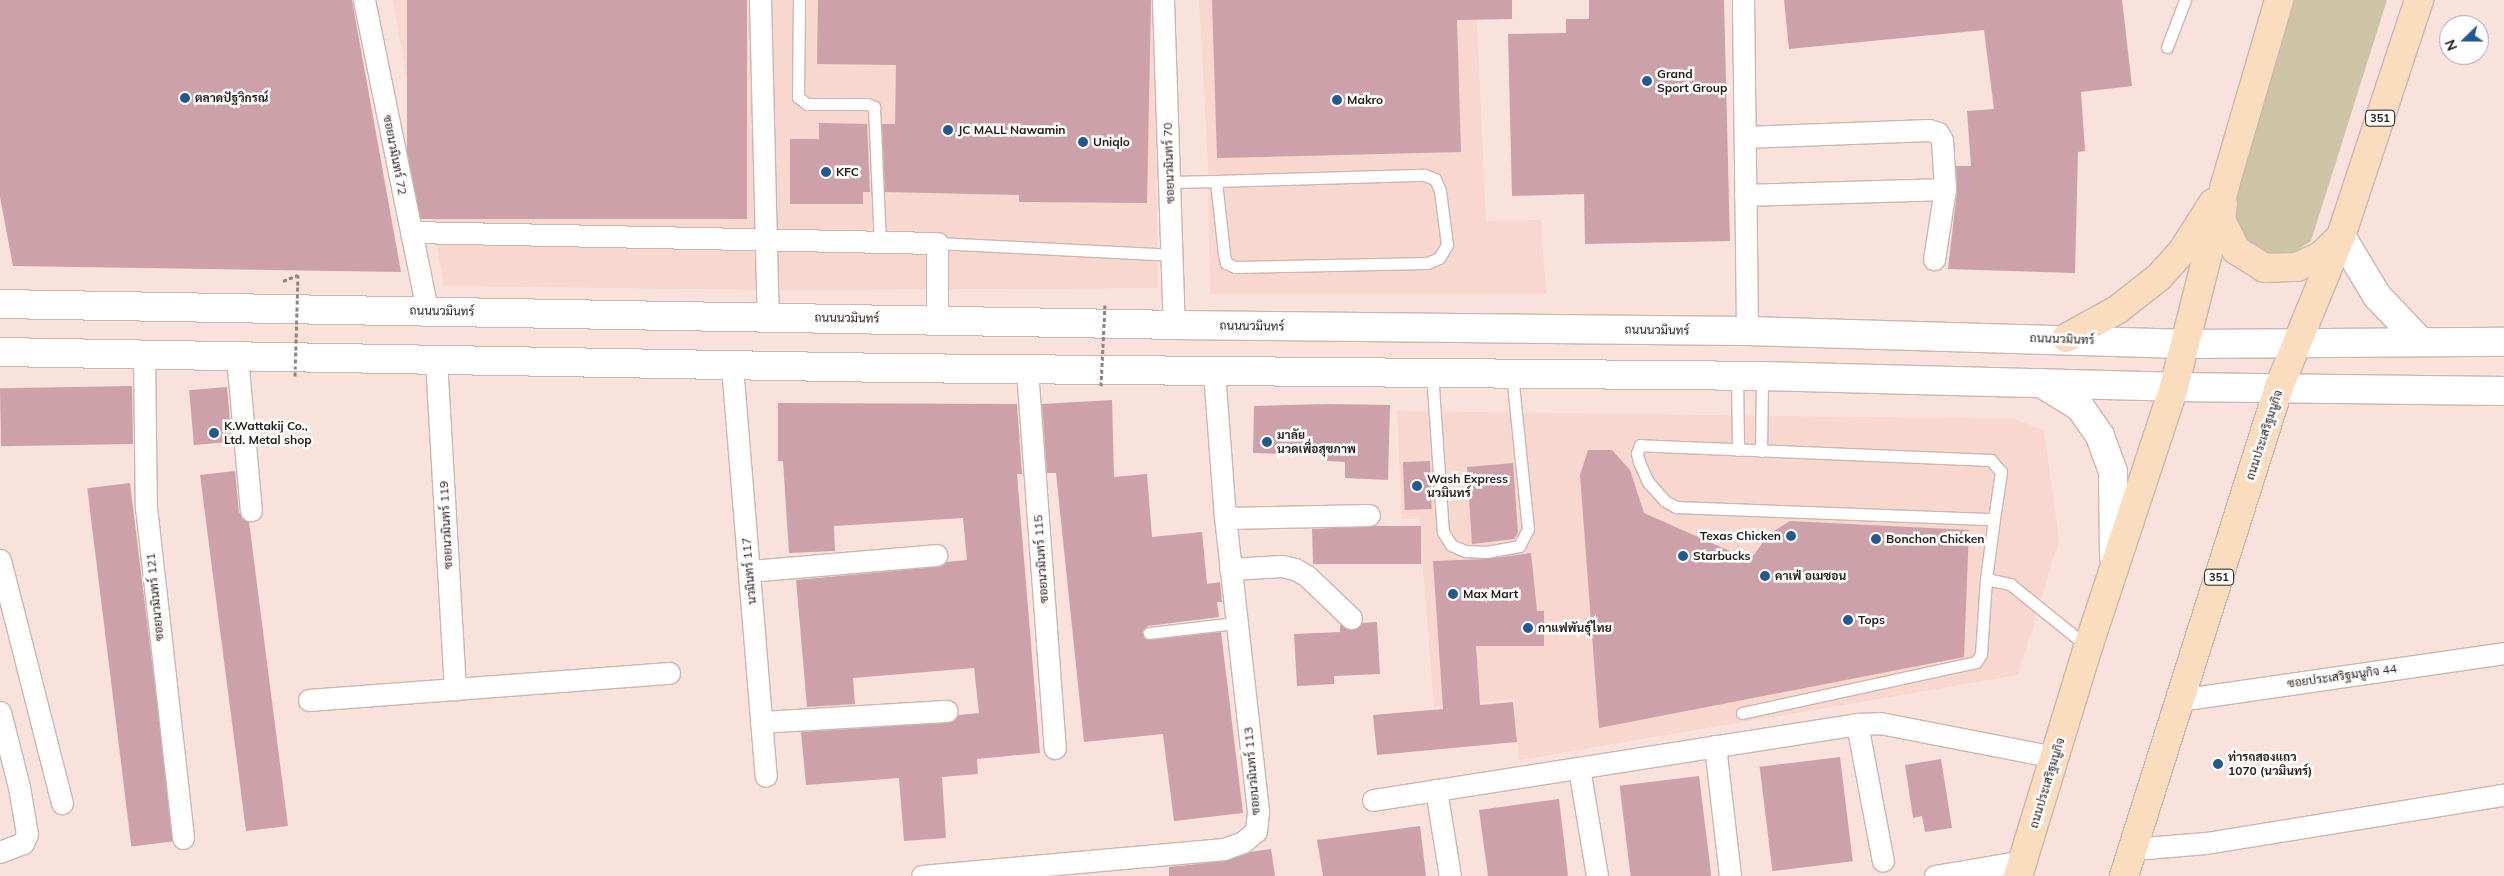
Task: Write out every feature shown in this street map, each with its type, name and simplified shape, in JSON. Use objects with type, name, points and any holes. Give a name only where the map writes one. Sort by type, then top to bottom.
[{"type":"main road","name":"ถนนประเสริฐมนูกิจ","points":[[2021,869],[2088,647],[2174,387],[2225,185],[2279,0]]},
{"type":"main road","name":"ถนนประเสริฐมนูกิจ","points":[[2124,876],[2279,388],[2341,236],[2419,0]]},
{"type":"main road","points":[[2225,185],[2221,220],[2236,250],[2265,268],[2297,267],[2321,256],[2341,236],[2377,296],[2419,340]]},
{"type":"main road","points":[[2066,338],[2117,310],[2159,277],[2183,250],[2225,185]]},
{"type":"main road","name":"ถนนนวมินทร์","points":[[0,304],[937,319],[1174,325],[1747,331],[2066,338],[2186,344],[2419,340],[2504,342]]},
{"type":"main road","points":[[0,352],[1027,370],[1512,372],[2038,381],[2174,387],[2504,391]]},
{"type":"main road","points":[[2038,381],[2080,407],[2100,436],[2113,472],[2114,566]]},
{"type":"street","name":"ซอยนวมินทร์ 72","points":[[364,0],[427,310]]},
{"type":"street","points":[[760,0],[768,317]]},
{"type":"street","name":"ซอยนวมินทร์ 70","points":[[1162,0],[1174,325]]},
{"type":"street","points":[[1743,0],[1747,331]]},
{"type":"street","points":[[1745,136],[1929,130],[1942,140],[1945,189],[1934,259]]},
{"type":"street","points":[[1745,195],[1945,189]]},
{"type":"street","points":[[410,232],[937,243],[937,319]]},
{"type":"street","name":"ซอยนวมินทร์ 121","points":[[144,354],[146,507],[183,838]]},
{"type":"street","points":[[237,357],[251,510]]},
{"type":"street","name":"ซอยนวมินทร์ 119","points":[[436,360],[455,689]]},
{"type":"street","name":"นวมินทร์ 117","points":[[732,366],[766,776]]},
{"type":"street","name":"ซอยนวมินทร์ 115","points":[[1027,370],[1055,748]]},
{"type":"street","name":"ซอยนวมินทร์ 113","points":[[922,876],[1224,849],[1243,842],[1256,831],[1258,811],[1230,569],[1214,372]]},
{"type":"street","points":[[1225,518],[1369,516]]},
{"type":"street","points":[[750,571],[936,555]]},
{"type":"street","points":[[0,560],[62,803]]},
{"type":"street","points":[[1230,569],[1282,566],[1295,569],[1308,576],[1351,618]]},
{"type":"street","name":"ซอยประเสริฐมนูกิจ 44","points":[[2179,700],[2504,653]]},
{"type":"street","points":[[309,700],[670,673]]},
{"type":"street","points":[[761,722],[947,710]]},
{"type":"street","points":[[0,712],[19,787],[27,834],[23,843],[0,852]]},
{"type":"street","points":[[1373,800],[1858,724],[1880,723],[2055,757]]},
{"type":"street","points":[[1858,724],[1883,861]]},
{"type":"street","points":[[1715,746],[1730,876]]},
{"type":"street","points":[[1579,768],[1597,876]]},
{"type":"street","points":[[1436,790],[1450,876]]},
{"type":"street","points":[[2132,849],[2206,843],[2504,795]]},
{"type":"street","points":[[1934,876],[2021,869]]},
{"type":"lane","points":[[799,0],[798,97],[807,104],[867,104],[874,107],[880,242]]},
{"type":"lane","points":[[2167,47],[2185,0]]},
{"type":"lane","points":[[1170,182],[1424,175],[1435,179],[1440,191],[1447,245],[1439,258],[1427,263],[1235,267],[1226,263],[1224,254],[1216,181]]},
{"type":"lane","points":[[937,243],[1171,255]]},
{"type":"lane","points":[[1432,371],[1443,532],[1451,545],[1465,551],[1486,552],[1518,546],[1528,529],[1512,372]]},
{"type":"lane","points":[[1738,450],[1749,376]]},
{"type":"lane","points":[[1749,376],[1761,451]]},
{"type":"lane","points":[[1742,714],[1976,662],[1982,654],[1986,579],[1994,519],[2000,472],[1991,460],[1640,445],[1637,453],[1654,490],[1676,507],[1994,519]]},
{"type":"lane","points":[[1986,579],[2010,584],[2088,647]]},
{"type":"lane","points":[[1148,633],[1236,623]]},
{"type":"path","points":[[295,376],[298,275]]},
{"type":"path","points":[[1101,386],[1105,305]]},
{"type":"shaded area","points":[[393,0],[1154,0],[1158,288],[776,290],[444,286]]},
{"type":"shaded area","points":[[1199,0],[1476,0],[1486,221],[1541,220],[1546,294],[1210,294],[1208,164]]},
{"type":"shaded area","points":[[2293,0],[2387,0],[2311,241],[2290,255],[2281,256],[2251,250],[2231,216]]},
{"type":"shaded area","points":[[1397,411],[2015,419],[2044,431],[2059,539],[2018,675],[1519,760],[1514,699],[1434,707],[1419,519],[1402,519]]},
{"type":"building","name":"ตลาดปัฐวิกรณ์","points":[[0,0],[352,0],[401,272],[13,266],[0,197]]},
{"type":"building","points":[[407,0],[747,0],[747,219],[407,219]]},
{"type":"building","name":"JC MALL Nawamin","points":[[818,0],[1151,0],[1147,203],[1019,202],[1019,195],[885,192],[882,124],[895,124],[896,65],[817,64]]},
{"type":"building","name":"Makro","points":[[1212,0],[1512,0],[1512,19],[1457,20],[1461,152],[1217,158]]},
{"type":"building","name":"Grand Sport Group","points":[[1589,0],[1724,0],[1730,241],[1585,244],[1584,194],[1512,196],[1508,34],[1566,33],[1566,19],[1589,19]]},
{"type":"building","points":[[1784,0],[2122,0],[2132,86],[2081,92],[2085,151],[2078,152],[2075,273],[1948,269],[1957,191],[1956,166],[1971,166],[1967,111],[1994,109],[1984,30],[1789,49]]},
{"type":"building","name":"KFC","points":[[819,123],[867,124],[870,192],[863,192],[863,204],[790,204],[790,139],[819,139]]},
{"type":"building","points":[[132,386],[133,444],[1,446],[0,388]]},
{"type":"building","name":"K.Wattakij Co., Ltd. Metal shop","points":[[227,387],[232,442],[194,445],[189,390]]},
{"type":"building","points":[[1112,400],[1114,477],[1147,474],[1152,537],[1202,532],[1207,584],[1220,582],[1222,602],[1217,602],[1219,617],[1148,626],[1142,633],[1150,640],[1221,632],[1243,813],[1174,821],[1163,734],[1084,742],[1056,473],[1047,473],[1042,404]]},
{"type":"building","points":[[778,403],[1017,404],[1022,474],[1017,474],[1040,753],[977,759],[978,774],[942,777],[946,838],[904,841],[899,778],[806,785],[801,732],[948,723],[959,715],[979,713],[974,668],[853,678],[855,704],[807,707],[796,580],[937,567],[946,562],[967,560],[963,518],[834,526],[835,551],[789,553],[783,461],[778,461]]},
{"type":"building","points":[[1390,405],[1388,480],[1345,478],[1345,462],[1327,461],[1327,455],[1253,453],[1254,406]]},
{"type":"building","points":[[1588,450],[1612,450],[1630,470],[1644,513],[1750,560],[1769,534],[1790,521],[1969,530],[1964,657],[1599,728],[1580,475]]},
{"type":"building","name":"Wash Express นวมินทร์","points":[[1430,461],[1432,509],[1405,510],[1403,462]]},
{"type":"building","points":[[1513,463],[1518,533],[1514,539],[1472,544],[1467,467]]},
{"type":"building","points":[[235,471],[239,512],[249,522],[288,826],[246,831],[200,475]]},
{"type":"building","points":[[130,483],[174,841],[131,847],[87,488]]},
{"type":"building","points":[[1421,526],[1421,564],[1313,564],[1312,529]]},
{"type":"building","points":[[1531,553],[1537,611],[1544,611],[1544,646],[1476,646],[1480,705],[1513,702],[1517,742],[1377,755],[1373,715],[1443,709],[1433,561],[1487,559]]},
{"type":"building","points":[[1377,622],[1380,674],[1334,676],[1334,684],[1297,686],[1294,634],[1340,632],[1340,625],[1354,630],[1362,623]]},
{"type":"building","points":[[1840,757],[1853,861],[1772,871],[1760,767]]},
{"type":"building","points":[[1941,759],[1952,828],[1925,832],[1922,816],[1913,818],[1905,765]]},
{"type":"building","points":[[1699,776],[1711,876],[1631,876],[1620,786]]},
{"type":"building","points":[[1559,799],[1568,876],[1488,876],[1479,810]]},
{"type":"building","points":[[1420,826],[1426,876],[1323,876],[1317,840]]},
{"type":"building","points":[[1271,849],[1275,876],[1169,876],[1169,867],[1225,861],[1250,852]]},
{"type":"place","name":"Grand Sport Group","points":[[1647,81]]},
{"type":"place","name":"ตลาดปัฐวิกรณ์","points":[[185,98]]},
{"type":"place","name":"Makro","points":[[1337,100]]},
{"type":"place","name":"JC MALL Nawamin","points":[[948,130]]},
{"type":"place","name":"Uniqlo","points":[[1083,142]]},
{"type":"place","name":"KFC","points":[[826,172]]},
{"type":"place","name":"K.Wattakij Co., Ltd. Metal shop","points":[[214,433]]},
{"type":"place","name":"มาลัย นวดเพื่อสุขภาพ","points":[[1267,442]]},
{"type":"place","name":"Wash Express นวมินทร์","points":[[1417,486]]},
{"type":"place","name":"Texas Chicken","points":[[1791,536]]},
{"type":"place","name":"Bonchon Chicken","points":[[1876,539]]},
{"type":"place","name":"Starbucks","points":[[1683,556]]},
{"type":"place","name":"คาเฟ่ อเมซอน","points":[[1765,576]]},
{"type":"place","name":"Max Mart","points":[[1453,594]]},
{"type":"place","name":"Tops","points":[[1848,620]]},
{"type":"place","name":"กาแฟพันธุ์ไทย","points":[[1528,628]]},
{"type":"place","name":"ท่ารถสองแถว 1070 (นวมินทร์)","points":[[2218,764]]}]
